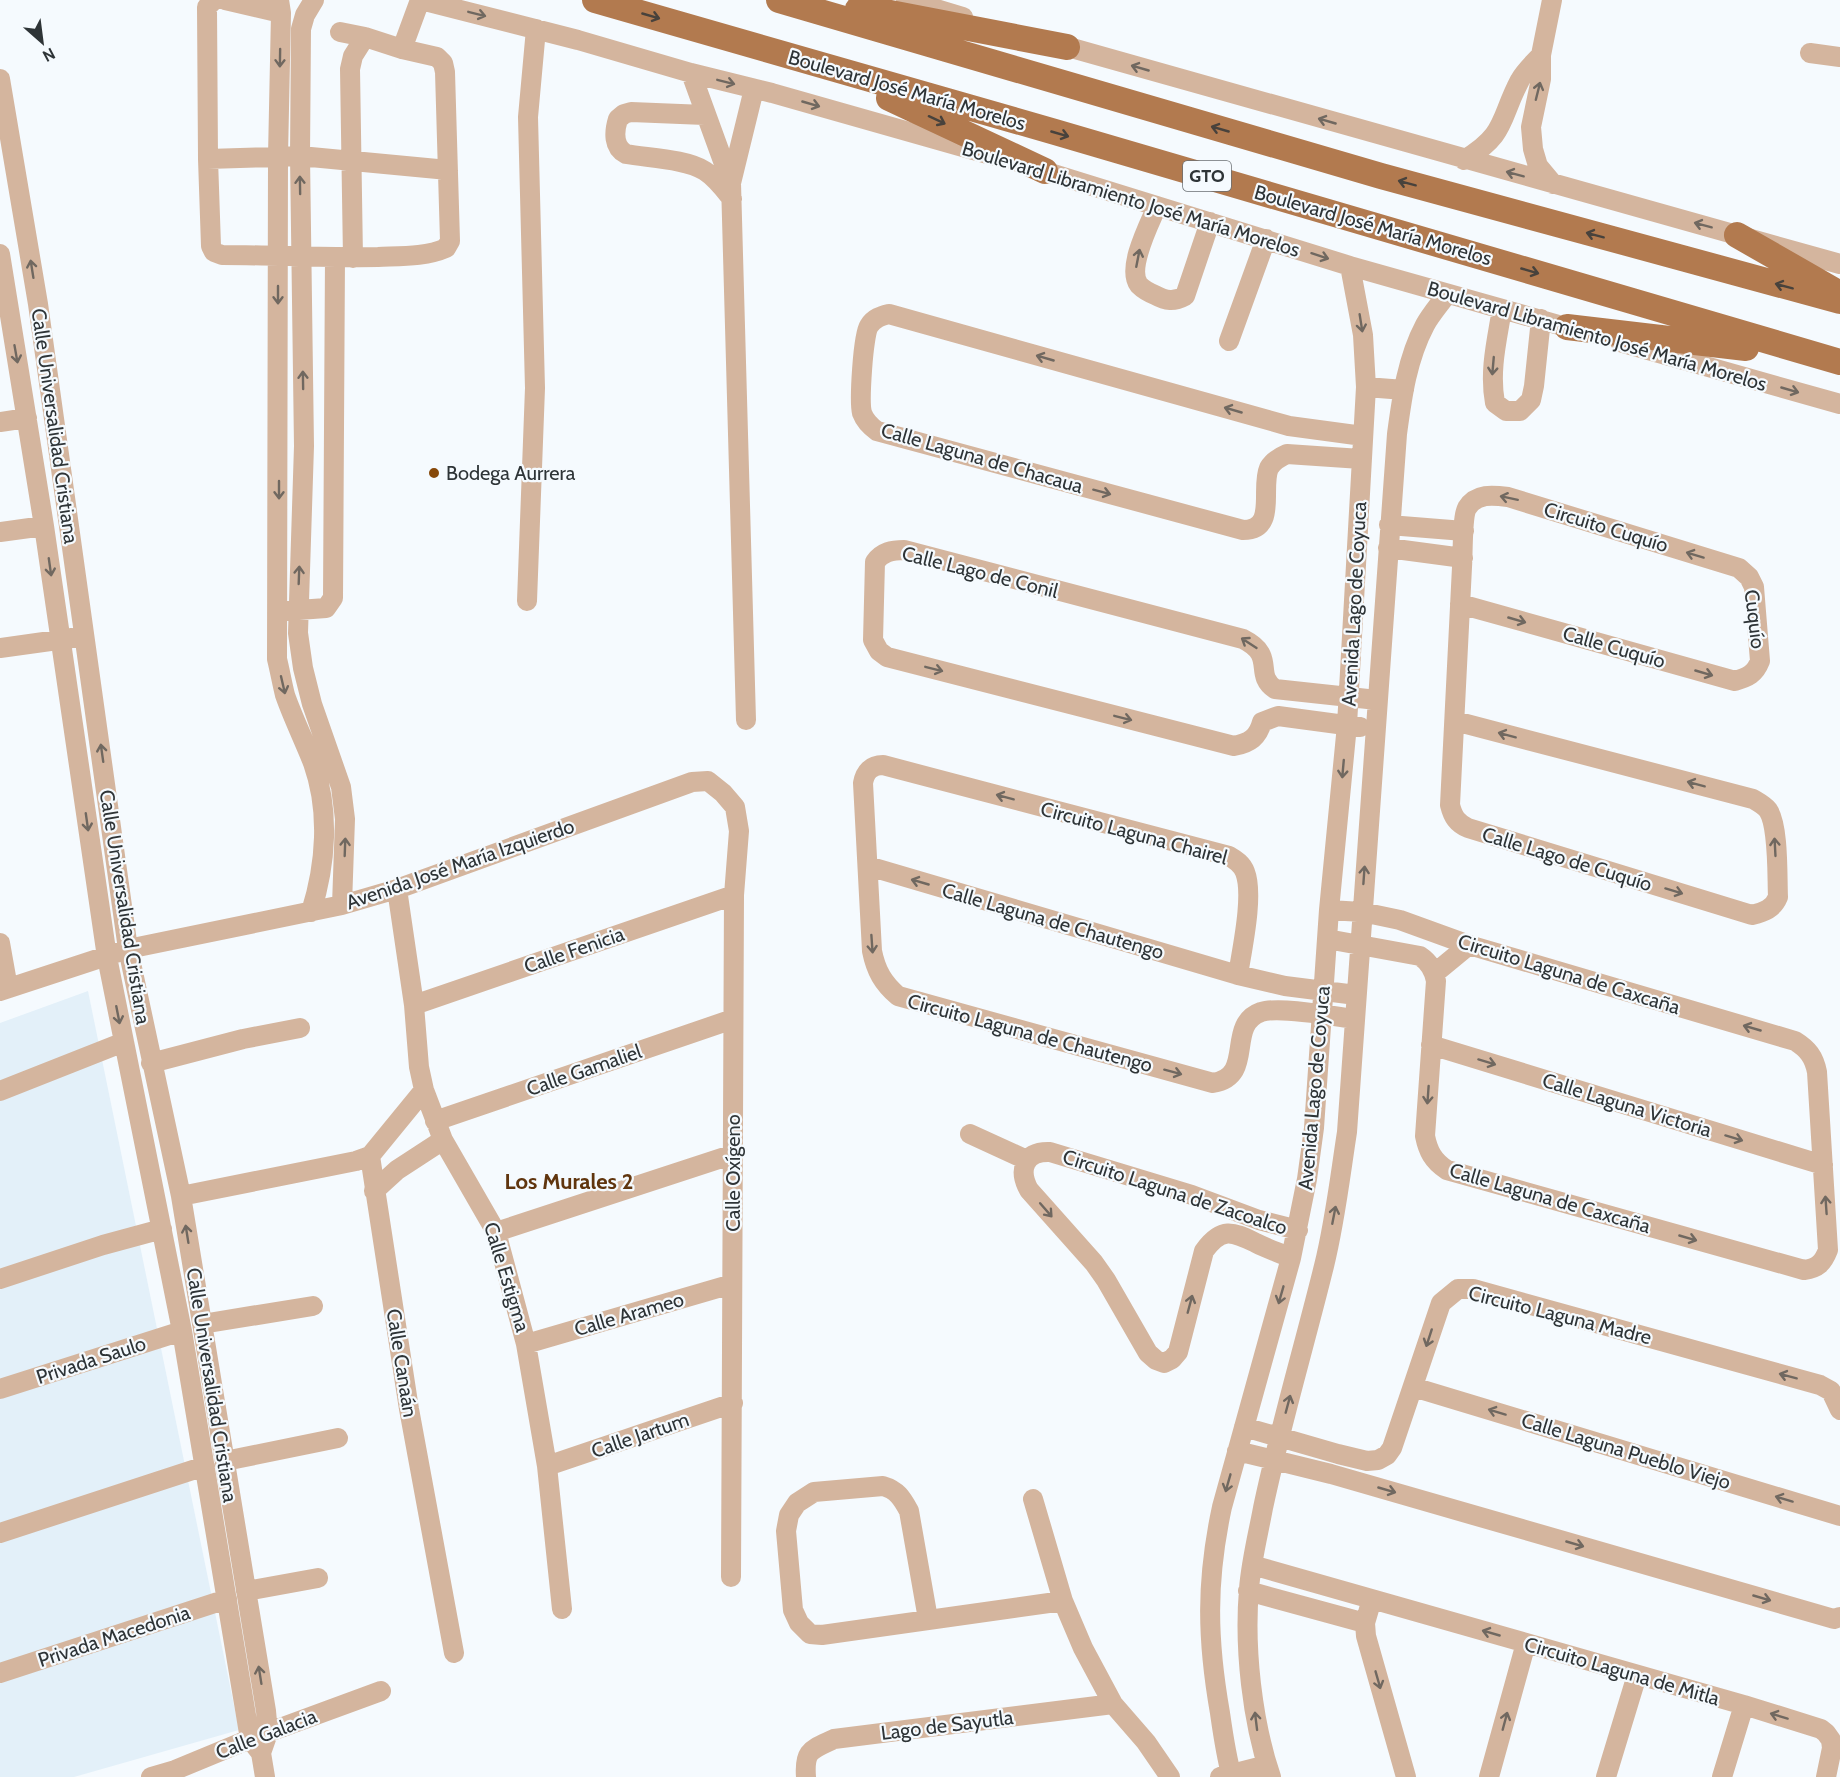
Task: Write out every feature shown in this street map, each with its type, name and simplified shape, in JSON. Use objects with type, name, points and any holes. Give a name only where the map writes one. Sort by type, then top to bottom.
[{"type":"main road","name":"Boulevard José María Morelos","points":[[595,0],[1829,359]]},
{"type":"main road","name":"GTO","points":[[779,0],[1381,176],[1840,301]]},
{"type":"main road","points":[[818,10],[880,11],[1067,47]]},
{"type":"main road","points":[[807,61],[1045,171]]},
{"type":"main road","points":[[1737,235],[1840,294]]},
{"type":"main road","points":[[1567,327],[1829,359]]},
{"type":"street","points":[[214,0],[207,7],[208,159],[211,246],[214,252],[222,255],[401,256],[438,252],[446,248],[450,241],[443,63],[437,57],[339,32]]},
{"type":"street","points":[[225,0],[280,7],[277,659],[285,694],[313,764],[321,796],[324,829],[322,864],[319,888],[311,912]]},
{"type":"street","points":[[314,0],[305,15],[302,29],[300,156],[304,446],[298,633],[303,668],[312,704],[341,787],[345,819],[342,905]]},
{"type":"street","points":[[402,49],[420,0]]},
{"type":"street","name":"Boulevard Libramiento José María Morelos","points":[[420,0],[754,88],[1045,171],[1350,266],[1840,404]]},
{"type":"street","points":[[906,0],[1464,160],[1840,264]]},
{"type":"street","points":[[1552,0],[1541,55],[1541,79],[1532,138],[1538,166],[1553,184]]},
{"type":"street","points":[[527,601],[535,388],[528,117],[536,29]]},
{"type":"street","points":[[277,612],[326,608],[333,598],[344,257],[352,162],[350,69],[353,56],[365,37]]},
{"type":"street","points":[[1810,53],[1840,57]]},
{"type":"street","points":[[1464,160],[1483,148],[1496,135],[1521,79],[1541,55]]},
{"type":"street","points":[[691,73],[731,191]]},
{"type":"street","name":"Calle Universalidad Cristiana","points":[[0,79],[38,304],[128,950],[181,1196],[268,1733]]},
{"type":"street","points":[[746,720],[731,191],[754,88]]},
{"type":"street","points":[[705,115],[631,112],[624,114],[618,119],[615,141],[621,152],[626,154],[688,164],[704,170],[731,191]]},
{"type":"street","points":[[208,159],[300,156],[448,170]]},
{"type":"street","points":[[1157,206],[1138,252],[1135,275],[1139,285],[1165,300],[1177,301],[1185,296],[1210,222]]},
{"type":"street","points":[[1230,342],[1266,239]]},
{"type":"street","name":"Calle Universalidad Cristiana","points":[[0,254],[4,308],[27,418],[107,957],[182,1330],[227,1599],[255,1746],[265,1777]]},
{"type":"street","name":"Avenida Lago de Coyuca","points":[[1227,1776],[1210,1649],[1209,1596],[1214,1541],[1298,1230],[1314,1128],[1329,910],[1347,725],[1366,387],[1363,335],[1350,266]]},
{"type":"street","name":"Avenida Lago de Coyuca","points":[[1269,1771],[1257,1731],[1249,1665],[1248,1591],[1273,1459],[1324,1264],[1337,1202],[1347,1132],[1397,434],[1413,351],[1426,324],[1447,294]]},
{"type":"street","points":[[4,308],[38,304]]},
{"type":"street","points":[[1502,309],[1492,368],[1492,388],[1495,403],[1506,411],[1520,411],[1531,400],[1541,319]]},
{"type":"street","name":"Calle Laguna de Chacaua","points":[[1287,453],[1273,462],[1268,470],[1263,520],[1255,528],[1243,530],[877,431],[867,421],[861,408],[865,335],[872,322],[889,314],[1289,426],[1363,436]]},
{"type":"street","points":[[1366,387],[1404,390]]},
{"type":"street","points":[[279,410],[303,410]]},
{"type":"street","points":[[0,422],[27,418]]},
{"type":"street","points":[[1289,426],[1287,453],[1361,459]]},
{"type":"street","name":"Circuito Cuquío","points":[[1465,511],[1471,502],[1480,497],[1491,495],[1508,497],[1739,568],[1749,577]]},
{"type":"street","name":"Calle Lago de Cuquío","points":[[1455,721],[1753,799],[1769,812],[1774,825],[1778,897],[1775,904],[1765,911],[1752,915],[1458,824],[1452,815],[1450,805],[1465,511]]},
{"type":"street","points":[[1389,525],[1464,531]]},
{"type":"street","points":[[0,532],[44,526]]},
{"type":"street","points":[[1388,548],[1463,558]]},
{"type":"street","name":"Calle Lago de Conil","points":[[1375,729],[1278,716],[1262,722],[1259,734],[1250,741],[1234,746],[887,657],[879,651],[873,640],[875,562],[879,556],[887,552],[904,550],[1243,639],[1252,643],[1263,655],[1265,678],[1268,684],[1275,689],[1377,700]]},
{"type":"street","name":"Cuquío","points":[[1749,577],[1755,587],[1760,661]]},
{"type":"street","name":"Calle Cuquío","points":[[1460,604],[1735,681],[1748,678],[1756,671],[1760,661]]},
{"type":"street","points":[[0,648],[86,636]]},
{"type":"street","name":"Circuito Laguna Chairel","points":[[872,767],[883,765],[1229,856],[1236,860],[1245,871],[1248,894],[1238,975]]},
{"type":"street","name":"Circuito Laguna de Chautengo","points":[[872,767],[866,773],[863,783],[872,951],[875,966],[881,978],[898,996],[1213,1083],[1227,1079],[1235,1070],[1244,1029],[1252,1017],[1264,1011],[1354,1019]]},
{"type":"street","name":"Avenida José María Izquierdo","points":[[4,989],[128,950],[342,905],[397,889],[692,782],[708,781]]},
{"type":"street","name":"Calle Oxígeno","points":[[708,781],[735,807],[739,831],[734,895],[731,1577]]},
{"type":"street","name":"Calle Laguna de Chautengo","points":[[868,866],[1238,975]]},
{"type":"street","name":"Calle Estigma","points":[[397,889],[414,1005],[419,1067],[424,1090],[443,1140],[496,1232],[526,1344],[548,1466],[562,1609]]},
{"type":"street","name":"Calle Fenicia","points":[[414,1005],[734,895]]},
{"type":"street","name":"Circuito Laguna de Caxcaña","points":[[1329,910],[1362,912],[1400,920],[1469,945],[1795,1041],[1806,1048],[1815,1060],[1823,1165]]},
{"type":"street","points":[[1327,939],[1420,956],[1427,961],[1435,973],[1469,945]]},
{"type":"street","points":[[0,943],[4,989]]},
{"type":"street","name":"Calle Laguna de Caxcaña","points":[[1435,973],[1425,1136],[1427,1148],[1433,1159],[1447,1170],[1804,1270],[1813,1269],[1823,1262],[1828,1250],[1823,1165]]},
{"type":"street","points":[[1238,975],[1285,986],[1356,995]]},
{"type":"street","name":"Calle Gamaliel","points":[[435,1121],[733,1019]]},
{"type":"street","points":[[151,1063],[243,1039],[300,1028]]},
{"type":"street","points":[[0,1091],[124,1042]]},
{"type":"street","name":"Calle Laguna Victoria","points":[[1431,1045],[1823,1165]]},
{"type":"street","points":[[181,1196],[356,1161],[370,1156],[424,1090]]},
{"type":"street","points":[[970,1134],[1027,1160]]},
{"type":"street","points":[[374,1191],[397,1170],[443,1140]]},
{"type":"street","name":"Circuito Laguna de Zacoalco","points":[[1291,1258],[1239,1234],[1228,1233],[1211,1242],[1204,1251],[1178,1352],[1164,1363],[1156,1360],[1149,1353],[1094,1263],[1029,1190],[1023,1178],[1023,1168],[1027,1160],[1035,1154],[1050,1152],[1192,1195],[1259,1220],[1298,1230]]},
{"type":"street","points":[[496,1232],[734,1154]]},
{"type":"street","name":"Calle Canaán","points":[[370,1156],[409,1409],[454,1653]]},
{"type":"street","points":[[0,1279],[103,1245],[162,1229]]},
{"type":"street","name":"Calle Arameo","points":[[526,1344],[732,1284]]},
{"type":"street","name":"Circuito Laguna Madre","points":[[1244,1426],[1367,1461],[1378,1460],[1386,1455],[1392,1448],[1441,1303],[1458,1289],[1473,1289],[1820,1385],[1831,1391],[1839,1406]]},
{"type":"street","points":[[202,1324],[313,1306]]},
{"type":"street","name":"Privada Saulo","points":[[0,1389],[182,1330]]},
{"type":"street","name":"Calle Laguna Pueblo Viejo","points":[[1413,1387],[1840,1516]]},
{"type":"street","name":"Calle Jartum","points":[[548,1466],[733,1403]]},
{"type":"street","points":[[225,1461],[338,1438]]},
{"type":"street","points":[[1238,1451],[1331,1474],[1834,1619],[1840,1617]]},
{"type":"street","points":[[0,1533],[205,1466]]},
{"type":"street","points":[[928,1619],[909,1511],[894,1489],[883,1486],[814,1491],[797,1503],[789,1515],[786,1531],[793,1610],[810,1634],[822,1635],[1063,1601]]},
{"type":"street","points":[[1033,1498],[1063,1601],[1083,1648],[1113,1704],[1146,1742],[1170,1777]]},
{"type":"street","name":"Circuito Laguna de Mitla","points":[[1252,1565],[1821,1729],[1826,1733],[1833,1748],[1826,1777]]},
{"type":"street","points":[[246,1591],[318,1578]]},
{"type":"street","points":[[1248,1591],[1365,1623]]},
{"type":"street","name":"Privada Macedonia","points":[[0,1672],[227,1599]]},
{"type":"street","points":[[1372,1599],[1365,1623],[1367,1645],[1406,1777]]},
{"type":"street","points":[[1489,1777],[1526,1643]]},
{"type":"street","points":[[1606,1777],[1637,1675]]},
{"type":"street","name":"Calle Galacia","points":[[151,1777],[255,1746],[268,1733],[381,1691]]},
{"type":"street","name":"Lago de Sayutla","points":[[806,1777],[805,1760],[810,1752],[834,1739],[1113,1704]]},
{"type":"street","points":[[1722,1777],[1744,1705]]},
{"type":"street","points":[[1227,1776],[1269,1771]]},
{"type":"shaded area","points":[[88,991],[239,1730],[74,1777],[0,1777],[0,1023]]},
{"type":"place","name":"Bodega Aurrera","points":[[434,473]]},
{"type":"district","name":"Los Murales 2","points":[[569,1181]]}]
